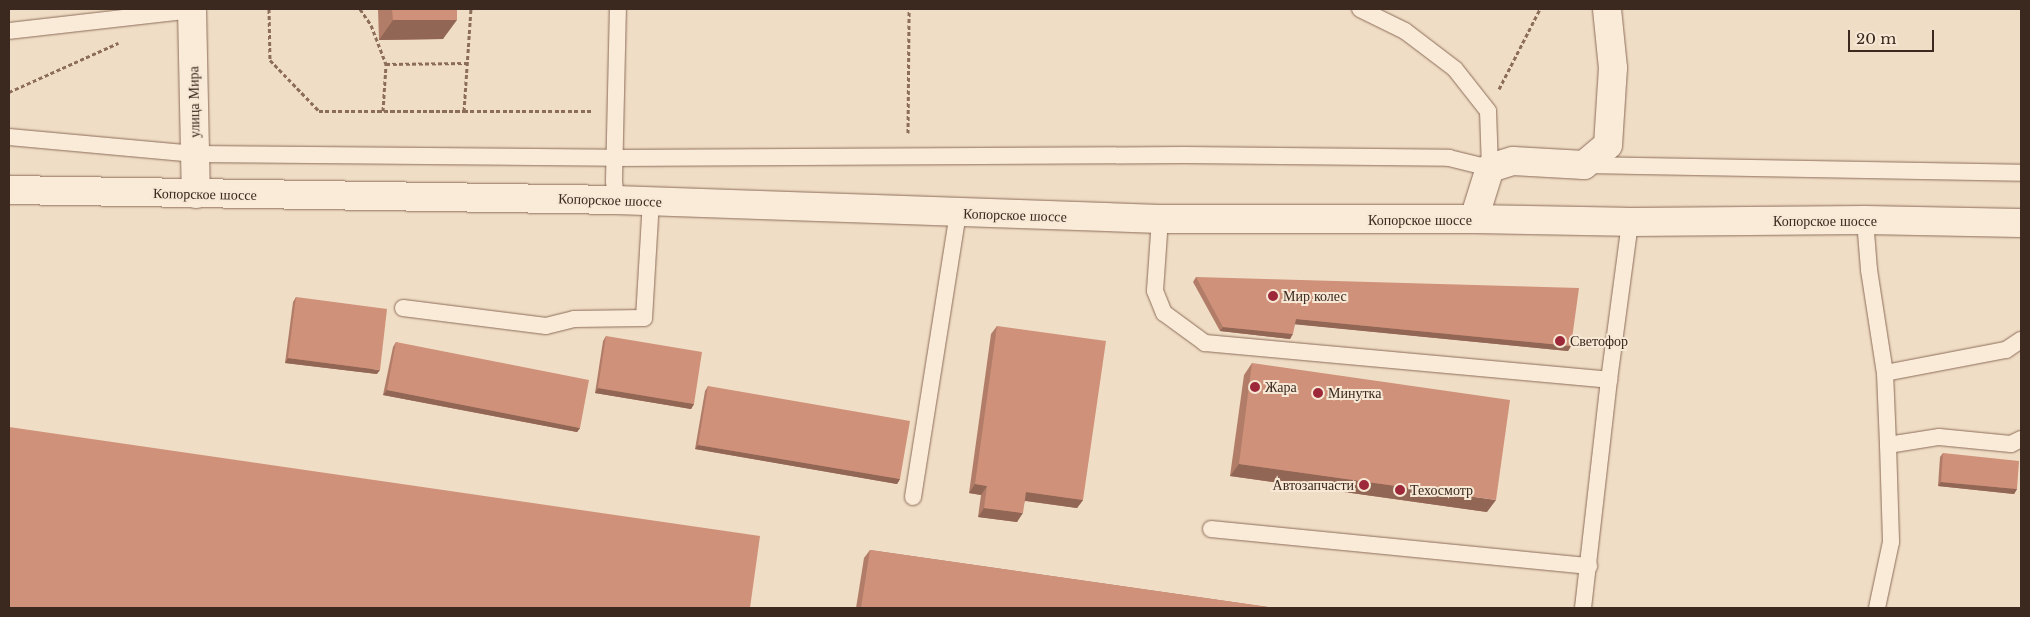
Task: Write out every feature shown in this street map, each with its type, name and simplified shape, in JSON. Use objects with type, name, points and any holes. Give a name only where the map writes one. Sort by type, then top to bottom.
[{"type":"main road","name":"улица Мира","points":[[192,9],[196,194]]},
{"type":"main road","points":[[1474,219],[1490,168],[1513,161],[1584,165],[1608,145],[1613,68],[1607,9]]},
{"type":"main road","name":"Копорское шоссе","points":[[9,190],[616,200],[1160,219],[1474,219],[1630,222],[1864,220],[2021,223]]},
{"type":"lane","points":[[9,31],[192,9]]},
{"type":"lane","points":[[616,200],[614,158],[618,9]]},
{"type":"lane","points":[[9,137],[195,154],[614,158],[1193,156],[1449,158],[1490,168],[1488,112],[1455,69],[1405,32],[1360,9]]},
{"type":"lane","points":[[1584,165],[2021,173]]},
{"type":"lane","points":[[403,308],[546,326],[574,319],[644,318],[651,201]]},
{"type":"lane","points":[[913,497],[958,213]]},
{"type":"lane","points":[[1160,219],[1155,291],[1164,313],[1205,343],[1609,380]]},
{"type":"lane","points":[[1864,220],[1869,270],[1885,373],[1888,445],[1891,542],[1877,608]]},
{"type":"lane","points":[[1584,608],[1609,380],[1630,222]]},
{"type":"lane","points":[[1885,373],[2006,350],[2021,340]]},
{"type":"lane","points":[[1888,445],[1939,437],[2011,444],[2021,439]]},
{"type":"lane","points":[[1211,529],[1589,566]]},
{"type":"path","points":[[269,9],[270,60],[319,112],[616,111]]},
{"type":"path","points":[[360,9],[371,25],[386,64],[383,111]]},
{"type":"path","points":[[464,111],[471,9]]},
{"type":"path","points":[[908,9],[908,157]]},
{"type":"path","points":[[1488,112],[1540,9]]},
{"type":"path","points":[[9,92],[124,40]]},
{"type":"path","points":[[386,64],[467,63]]},
{"type":"building","points":[[392,9],[457,9],[457,20],[393,20]]},
{"type":"building","points":[[1196,277],[1579,288],[1571,346],[1296,319],[1293,334],[1223,327]]},
{"type":"building","points":[[296,297],[387,309],[380,370],[288,358]]},
{"type":"building","points":[[997,326],[1106,341],[1083,500],[1026,492],[1023,513],[984,508],[987,486],[975,484]]},
{"type":"building","points":[[606,336],[702,352],[694,404],[598,388]]},
{"type":"building","points":[[396,342],[589,380],[580,428],[387,390]]},
{"type":"building","points":[[1252,363],[1510,400],[1496,500],[1239,464]]},
{"type":"building","points":[[708,386],[910,421],[900,479],[698,445]]},
{"type":"building","points":[[9,427],[760,536],[750,608],[9,608]]},
{"type":"building","points":[[1943,453],[2019,461],[2017,489],[1941,482]]},
{"type":"building","points":[[870,550],[1275,608],[861,608]]},
{"type":"place","name":"Мир колес","points":[[1273,296]]},
{"type":"place","name":"Светофор","points":[[1560,341]]},
{"type":"place","name":"Жара","points":[[1255,387]]},
{"type":"place","name":"Минутка","points":[[1318,393]]},
{"type":"place","name":"Автозапчасти","points":[[1364,485]]},
{"type":"place","name":"Техосмотр","points":[[1400,490]]}]
